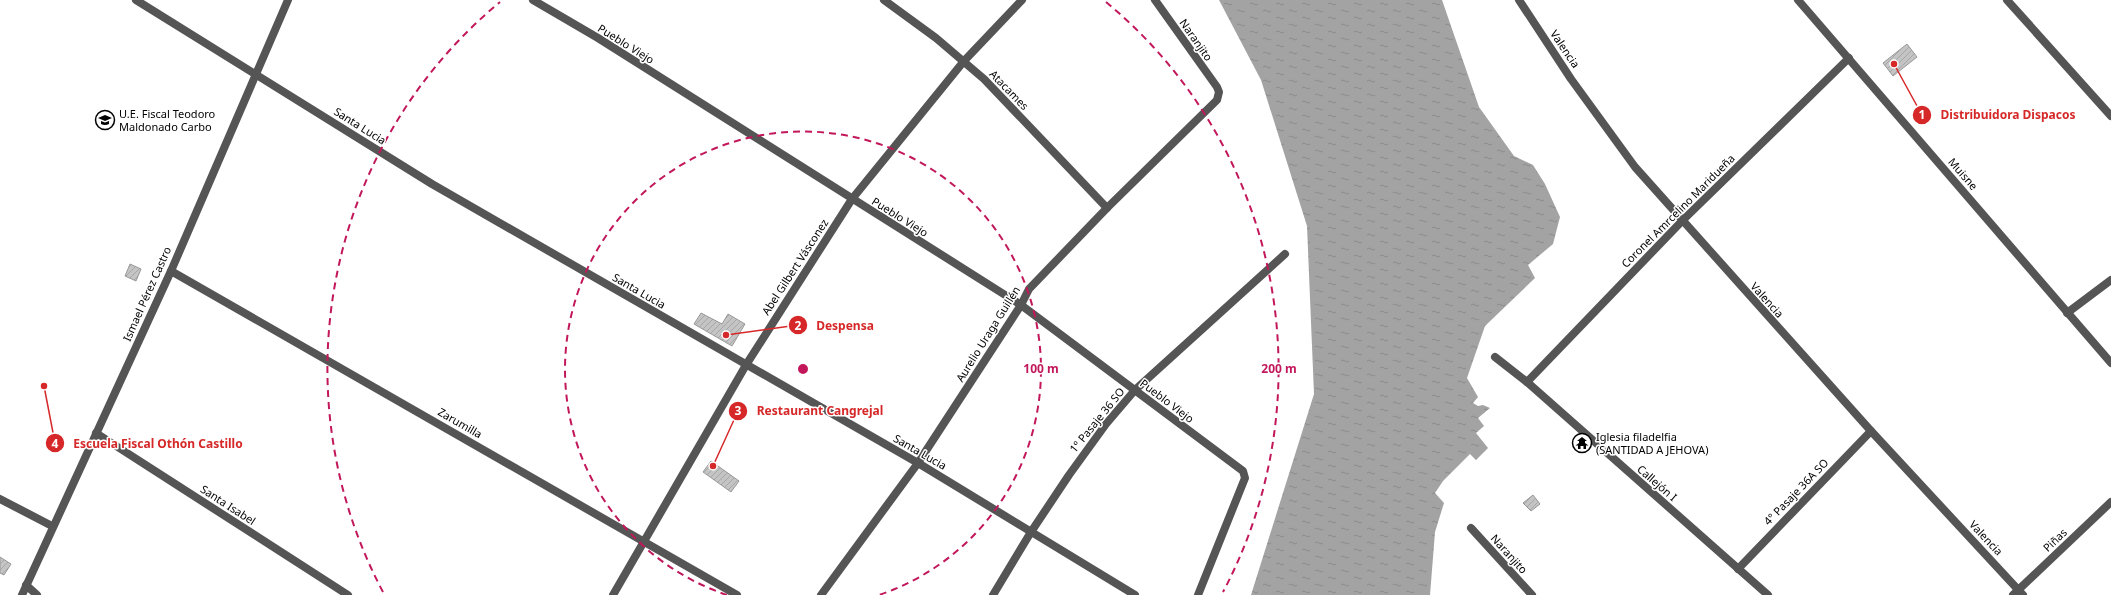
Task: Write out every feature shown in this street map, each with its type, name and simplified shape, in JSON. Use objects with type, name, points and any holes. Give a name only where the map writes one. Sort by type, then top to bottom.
[{"type":"street","name":"Santa Lucia","points":[[136,0],[432,184],[746,366],[918,463],[1135,595]]},
{"type":"street","name":"Ismael Pérez Castro","points":[[22,595],[52,526],[171,271],[288,0]]},
{"type":"street","name":"Pueblo Viejo","points":[[532,0],[598,38],[1021,306],[1243,471],[1245,478],[1198,595]]},
{"type":"street","name":"Atacames","points":[[884,0],[964,61],[984,79],[1107,208]]},
{"type":"street","name":"Abel Gilbert Vásconez","points":[[613,595],[746,366],[852,199],[964,61],[1022,0]]},
{"type":"street","name":"Naranjito","points":[[1155,0],[1219,92]]},
{"type":"street","name":"Valencia","points":[[1519,0],[1571,79],[1635,167],[1871,431],[2019,593]]},
{"type":"street","name":"Muisne","points":[[1798,0],[2111,363]]},
{"type":"street","points":[[2007,0],[2111,116]]},
{"type":"street","name":"Coronel Amrcelino Maridueña","points":[[1527,382],[1682,221],[1849,58]]},
{"type":"street","name":"Aurelio Uraga Guillén","points":[[821,595],[918,463],[1021,306],[1028,289],[1107,208],[1213,104],[1219,92]]},
{"type":"street","name":"1º Pasaje 36 SO","points":[[993,595],[1031,532],[1088,449],[1135,390],[1285,254]]},
{"type":"street","name":"Zarumilla","points":[[171,271],[737,595]]},
{"type":"street","points":[[2067,313],[2111,280]]},
{"type":"street","name":"Callejón I","points":[[1495,357],[1527,382],[1768,595]]},
{"type":"street","name":"4° Pasaje 36A SO","points":[[1738,569],[1871,431]]},
{"type":"street","name":"Santa Isabel","points":[[96,433],[348,595]]},
{"type":"street","points":[[0,499],[52,526]]},
{"type":"street","name":"Piñas","points":[[2019,593],[2111,502]]},
{"type":"street","name":"Naranjito","points":[[1471,528],[1532,595]]},
{"type":"street","points":[[26,585],[37,595]]},
{"type":"water","points":[[1219,0],[1442,0],[1479,107],[1514,156],[1533,165],[1545,184],[1560,217],[1553,244],[1528,265],[1535,278],[1485,326],[1467,378],[1478,397],[1473,403],[1478,406],[1483,405],[1490,408],[1478,418],[1484,426],[1476,433],[1488,448],[1476,460],[1470,454],[1443,481],[1435,493],[1444,503],[1435,532],[1430,595],[1251,595],[1314,394],[1307,226],[1261,80]]},
{"type":"building","points":[[1907,44],[1917,57],[1893,76],[1883,63]]},
{"type":"building","points":[[130,264],[141,269],[136,281],[125,276]]},
{"type":"building","points":[[701,313],[722,324],[728,314],[745,324],[732,346],[694,324]]},
{"type":"building","points":[[711,461],[739,481],[731,492],[703,472]]},
{"type":"building","points":[[1533,495],[1540,504],[1531,511],[1523,503]]},
{"type":"building","points":[[0,557],[11,564],[4,575],[0,573]]},
{"type":"place","name":"Distribuidora Dispacos","points":[[1894,64]]},
{"type":"place","name":"U.E. Fiscal Teodoro Maldonado Carbo","points":[[105,120]]},
{"type":"place","name":"Despensa","points":[[726,335]]},
{"type":"place","name":"Escuela Fiscal Othón Castillo","points":[[44,386]]},
{"type":"place","name":"Iglesia filadelfia (SANTIDAD A JEHOVA)","points":[[1582,443]]},
{"type":"place","name":"Restaurant Cangrejal","points":[[713,466]]}]
